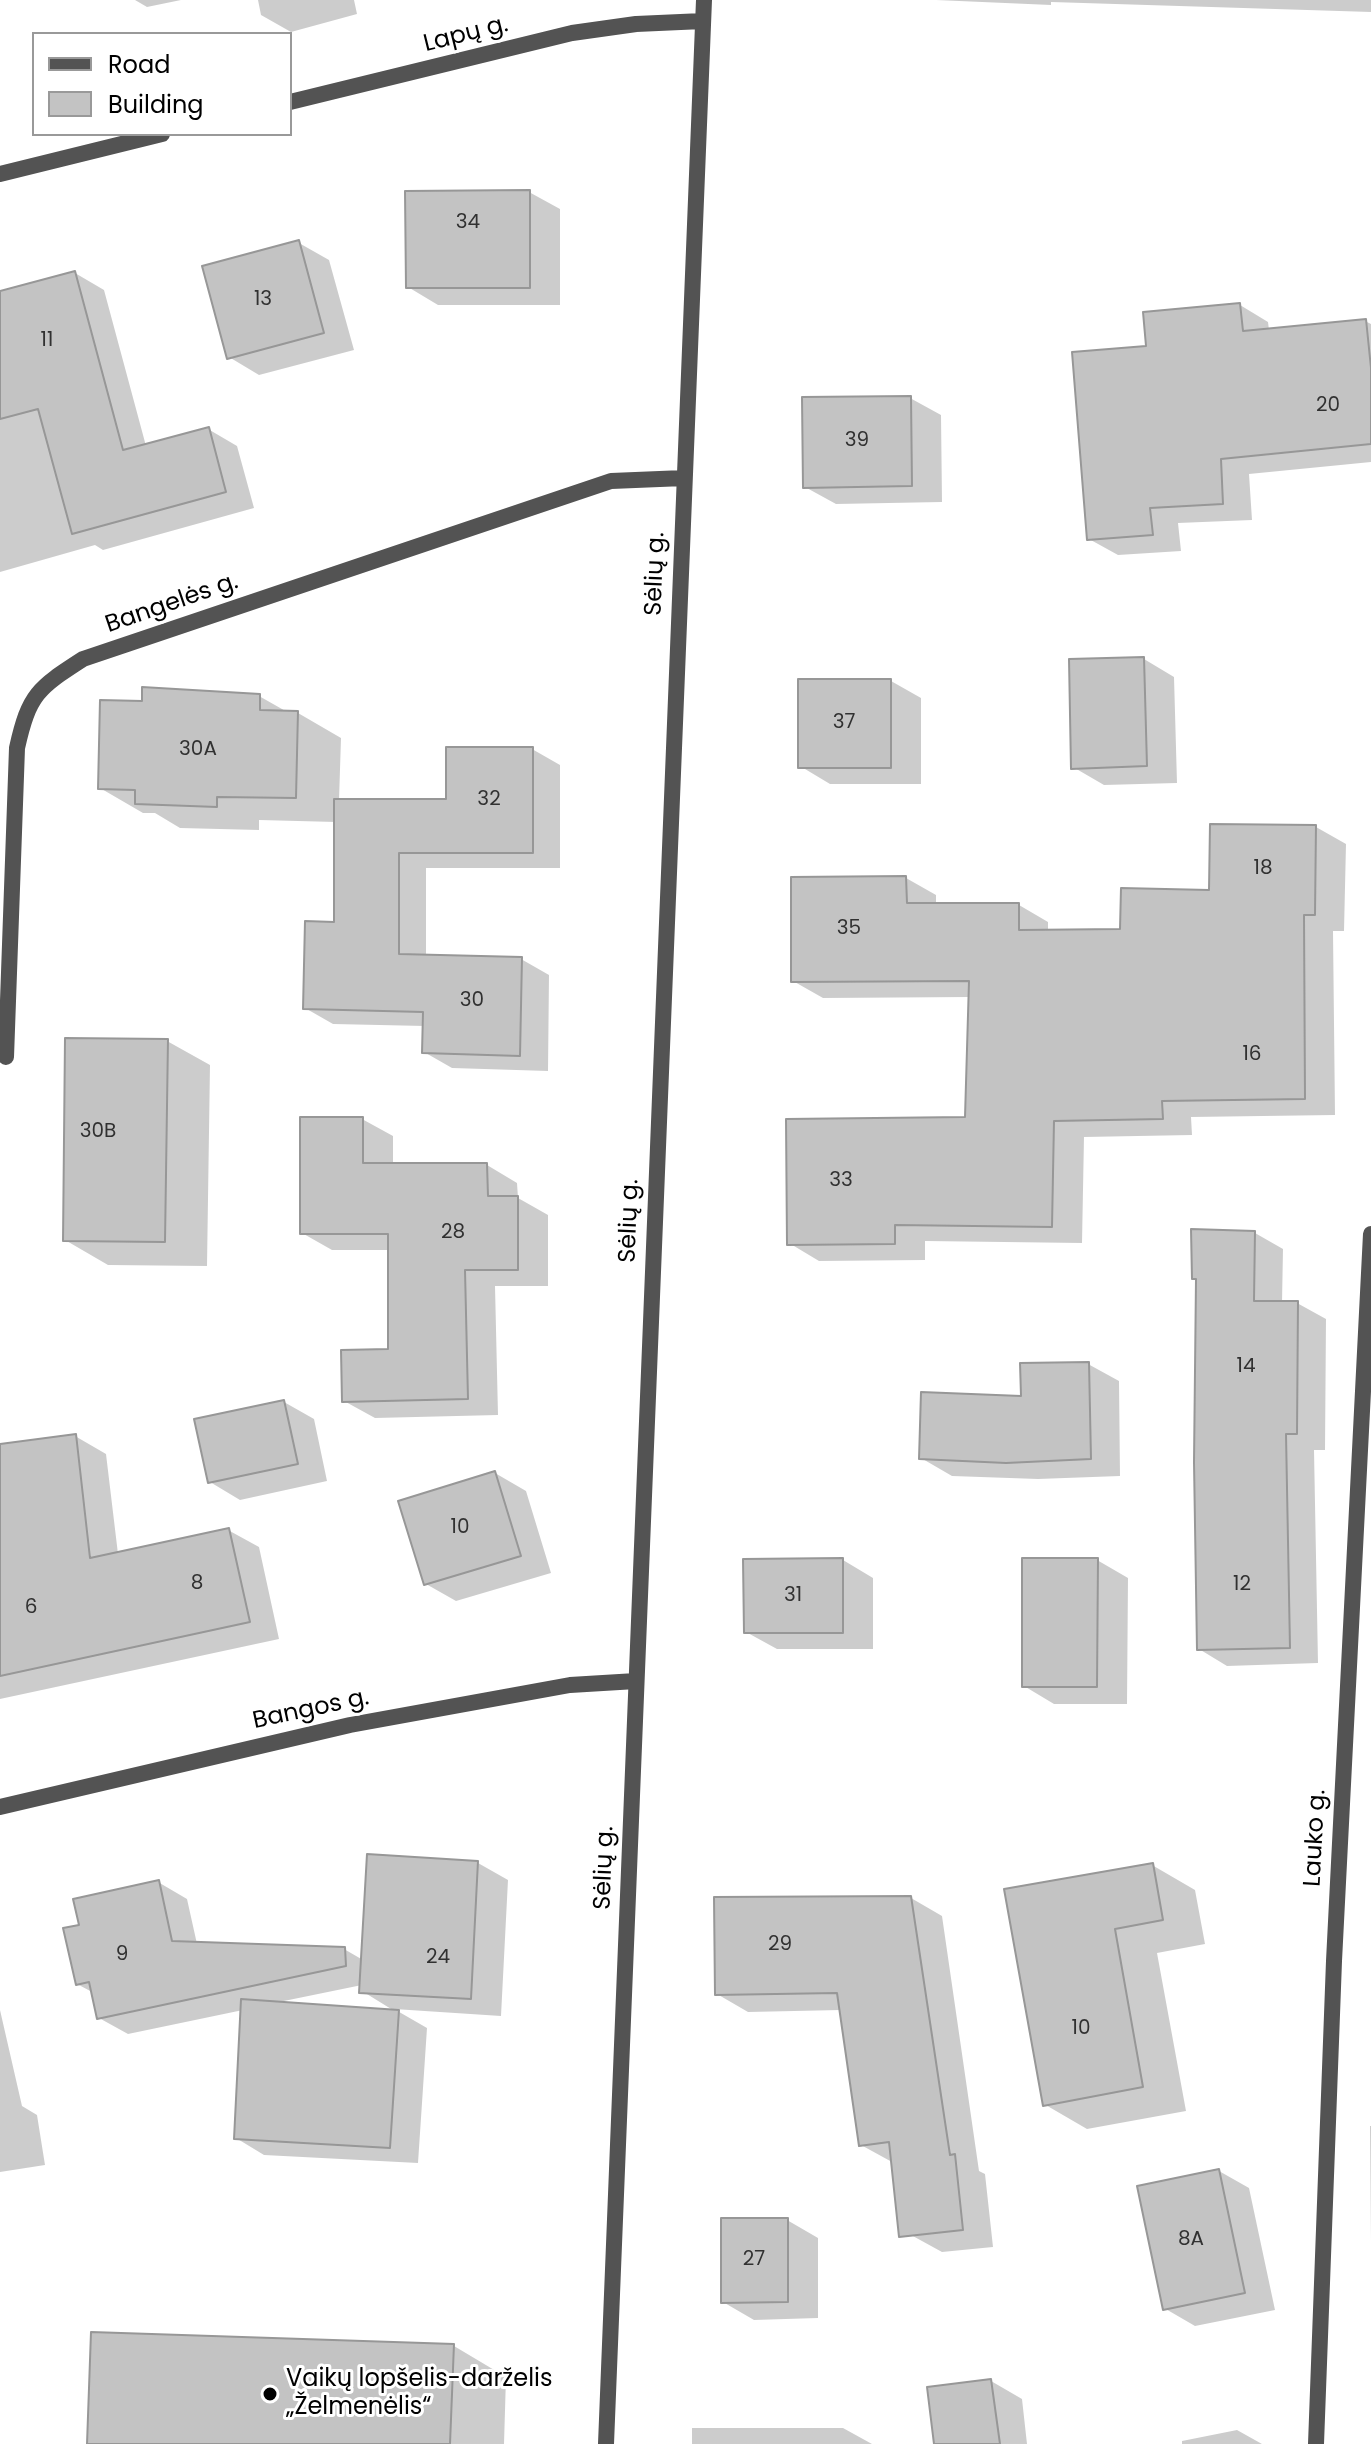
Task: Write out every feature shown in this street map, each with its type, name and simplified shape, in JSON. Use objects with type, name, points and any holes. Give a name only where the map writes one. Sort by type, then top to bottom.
[{"type":"street","name":"Sėlių g.","points":[[606,2444],[704,0]]},
{"type":"street","name":"Lapų g.","points":[[292,102],[572,33],[636,24],[703,21]]},
{"type":"street","points":[[0,174],[154,136]]},
{"type":"street","name":"Bangelės g.","points":[[6,1057],[17,748],[24,715],[43,685],[83,659],[611,481],[684,478]]},
{"type":"street","name":"Lauko g.","points":[[1316,2444],[1334,1961],[1371,1234]]},
{"type":"street","name":"Bangos g.","points":[[0,1807],[350,1725],[570,1685],[636,1681]]},
{"type":"building","points":[[530,190],[530,288],[406,288],[405,191]]},
{"type":"building","points":[[299,240],[324,333],[227,359],[202,266]]},
{"type":"building","points":[[75,271],[123,450],[209,427],[226,492],[72,534],[38,409],[0,419],[0,291]]},
{"type":"building","points":[[1240,303],[1243,331],[1366,319],[1371,368],[1371,444],[1221,459],[1223,504],[1150,508],[1153,535],[1087,540],[1072,352],[1146,346],[1143,312]]},
{"type":"building","points":[[911,396],[912,486],[803,488],[802,397]]},
{"type":"building","points":[[1144,657],[1147,766],[1071,769],[1069,659]]},
{"type":"building","points":[[798,679],[891,679],[891,768],[798,768]]},
{"type":"building","points":[[142,687],[260,694],[260,710],[298,711],[296,798],[217,797],[217,807],[135,804],[135,790],[98,789],[100,700],[142,701]]},
{"type":"building","points":[[446,747],[533,747],[533,853],[399,853],[399,954],[522,957],[520,1056],[422,1053],[423,1012],[303,1009],[305,921],[334,922],[334,799],[446,799]]},
{"type":"building","points":[[1210,824],[1316,825],[1315,915],[1304,915],[1305,1099],[1162,1101],[1163,1119],[1054,1121],[1052,1227],[895,1225],[895,1244],[787,1245],[786,1119],[965,1117],[969,981],[791,982],[791,877],[906,876],[907,903],[1019,903],[1019,930],[1120,929],[1121,888],[1209,890]]},
{"type":"building","points":[[65,1038],[168,1039],[165,1242],[63,1241]]},
{"type":"building","points":[[300,1117],[363,1117],[363,1163],[487,1163],[488,1196],[518,1196],[518,1270],[465,1270],[468,1399],[342,1402],[341,1350],[388,1349],[388,1234],[300,1234]]},
{"type":"building","points":[[1191,1229],[1255,1231],[1254,1301],[1298,1301],[1297,1434],[1286,1434],[1290,1648],[1197,1650],[1194,1462],[1196,1279],[1192,1279]]},
{"type":"building","points":[[1089,1362],[1091,1459],[1006,1463],[919,1459],[921,1392],[1021,1396],[1020,1363]]},
{"type":"building","points":[[284,1400],[298,1464],[208,1483],[194,1419]]},
{"type":"building","points":[[76,1434],[90,1558],[229,1528],[250,1622],[0,1676],[0,1444]]},
{"type":"building","points":[[495,1471],[521,1556],[424,1585],[398,1501]]},
{"type":"building","points":[[843,1558],[843,1633],[744,1633],[743,1559]]},
{"type":"building","points":[[1022,1558],[1098,1558],[1097,1687],[1022,1687]]},
{"type":"building","points":[[367,1854],[478,1861],[471,1999],[359,1993]]},
{"type":"building","points":[[1153,1863],[1163,1920],[1115,1929],[1143,2087],[1043,2106],[1004,1889]]},
{"type":"building","points":[[159,1880],[172,1941],[345,1947],[346,1966],[97,2019],[89,1982],[76,1985],[63,1928],[79,1925],[73,1899]]},
{"type":"building","points":[[911,1896],[950,2155],[955,2154],[963,2230],[899,2237],[889,2142],[859,2146],[837,1993],[715,1995],[714,1897]]},
{"type":"building","points":[[241,1999],[399,2010],[390,2148],[234,2139]]},
{"type":"building","points":[[1219,2169],[1245,2293],[1163,2310],[1137,2186]]},
{"type":"building","points":[[721,2218],[788,2218],[788,2302],[721,2303]]},
{"type":"building","name":"Vaikų lopšelis-darželis „Želmenėlis“","points":[[91,2332],[454,2344],[450,2444],[87,2444]]},
{"type":"building","points":[[991,2379],[1000,2444],[934,2444],[927,2387]]},
{"type":"place","name":"Vaikų lopšelis-darželis „Želmenėlis“","points":[[270,2394]]}]
